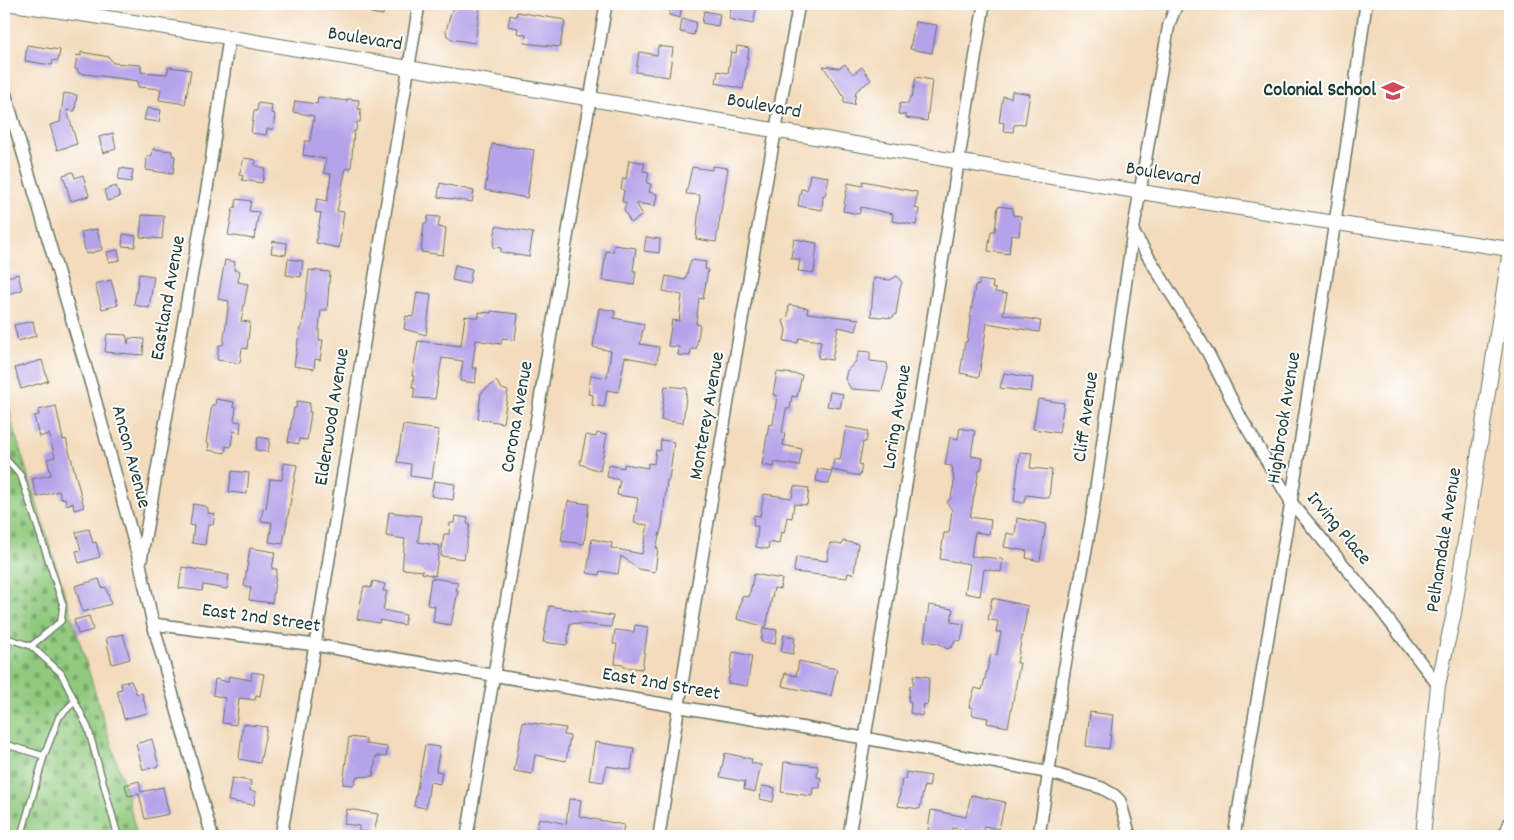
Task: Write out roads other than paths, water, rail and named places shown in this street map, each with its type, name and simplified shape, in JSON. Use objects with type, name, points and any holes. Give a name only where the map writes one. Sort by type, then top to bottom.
[{"type":"street","points":[[4,5],[8,4]]},
{"type":"street","name":"Boulevard","points":[[12,4],[409,67],[776,129],[958,163],[1333,224],[1510,250]]},
{"type":"street","name":"Elderwood Avenue","points":[[281,836],[315,645],[419,4]]},
{"type":"street","name":"Corona Avenue","points":[[467,836],[606,4]]},
{"type":"street","name":"Monterey Avenue","points":[[659,836],[678,707],[776,129],[800,4]]},
{"type":"street","name":"Loring Avenue","points":[[849,836],[984,4]]},
{"type":"street","name":"Cliff Avenue","points":[[1039,836],[1064,671],[1092,516],[1133,232],[1169,24],[1177,4]]},
{"type":"street","name":"Highbrook Avenue","points":[[1234,836],[1291,502],[1333,224],[1343,171],[1366,4]]},
{"type":"street","name":"Eastland Avenue","points":[[140,564],[207,189],[229,38]]},
{"type":"street","name":"Ancon Avenue","points":[[4,89],[92,388],[140,564],[153,624],[212,836]]},
{"type":"street","name":"Irving Place","points":[[1133,232],[1208,353],[1241,418],[1291,502],[1377,605],[1438,685]]},
{"type":"street","name":"Pelhamdale Avenue","points":[[1423,836],[1438,685],[1454,613],[1510,250]]},
{"type":"street","name":"East 2nd Street","points":[[153,624],[315,645],[864,738],[1050,773],[1102,788],[1114,795],[1120,801],[1130,836]]},
{"type":"street","points":[[1504,836],[1510,822]]},
{"type":"lane","points":[[4,457],[21,476],[63,605],[60,621],[31,646]]},
{"type":"lane","points":[[4,636],[31,646],[61,674],[88,728],[118,836]]},
{"type":"lane","points":[[21,836],[44,756],[60,717],[74,702]]},
{"type":"lane","points":[[4,744],[44,756]]},
{"type":"place","name":"Colonial School","points":[[1393,91]]}]
